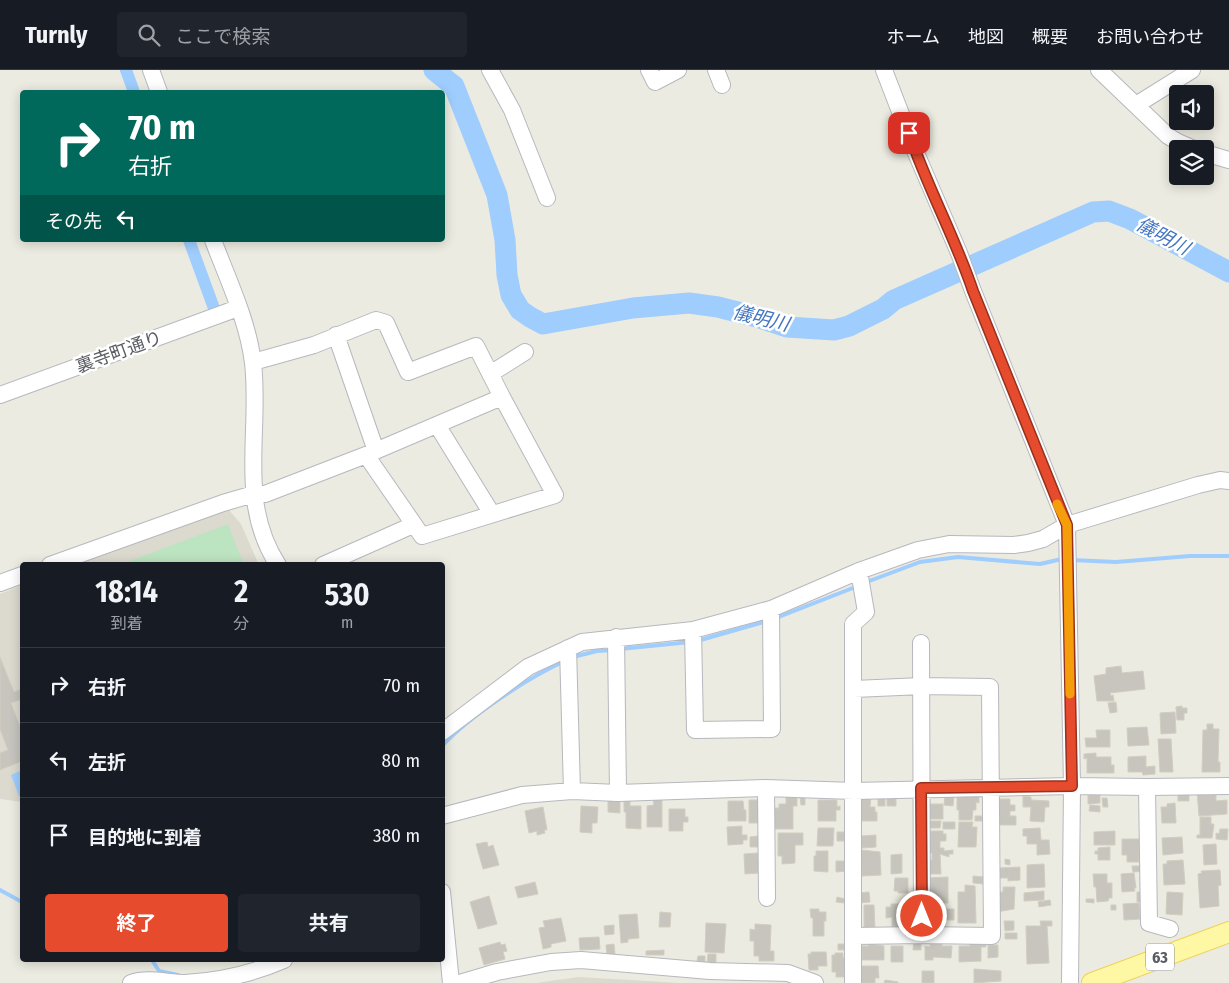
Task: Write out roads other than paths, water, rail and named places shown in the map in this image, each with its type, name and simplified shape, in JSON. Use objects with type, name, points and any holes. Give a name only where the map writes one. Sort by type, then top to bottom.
[{"type":"main road","name":"63","points":[[1092,983],[1229,932]]},
{"type":"street","points":[[151,70],[158,90]]},
{"type":"street","points":[[490,70],[512,110],[547,198]]},
{"type":"street","points":[[649,70],[655,82],[678,70]]},
{"type":"street","points":[[884,70],[1067,525],[1072,786],[1070,983]]},
{"type":"street","points":[[1099,70],[1168,136],[1175,140]]},
{"type":"street","points":[[1136,105],[1192,70]]},
{"type":"street","points":[[1214,156],[1229,160]]},
{"type":"street","points":[[214,242],[238,308],[253,362],[252,476],[254,494],[260,521],[276,562]]},
{"type":"street","name":"裏寺町通り","points":[[0,395],[238,308]]},
{"type":"street","points":[[253,362],[314,345],[336,336],[376,320],[386,323],[408,372],[476,346],[558,501],[492,514],[422,536],[371,453],[336,336]]},
{"type":"street","points":[[490,374],[526,352]]},
{"type":"street","points":[[58,562],[223,503],[254,494],[265,494],[371,453],[502,397]]},
{"type":"street","points":[[437,425],[492,514]]},
{"type":"street","points":[[445,730],[528,667],[582,642],[693,630],[771,609],[859,572],[918,550],[949,544],[1014,545],[1028,543],[1043,539],[1067,525],[1198,484],[1220,480],[1229,482]]},
{"type":"street","points":[[330,562],[413,524]]},
{"type":"street","points":[[853,983],[853,624],[866,612],[859,572]]},
{"type":"street","points":[[0,583],[20,576]]},
{"type":"street","points":[[693,630],[695,730],[772,729],[771,609]]},
{"type":"street","points":[[616,637],[618,793]]},
{"type":"street","points":[[921,642],[922,935]]},
{"type":"street","points":[[568,648],[572,791]]},
{"type":"street","points":[[854,689],[922,686],[990,687],[992,936],[854,936]]},
{"type":"street","points":[[445,815],[522,795],[572,791],[618,793],[766,788],[854,791],[921,788],[1229,786],[1229,799]]},
{"type":"street","points":[[1147,787],[1149,923],[1170,929]]},
{"type":"street","points":[[766,788],[767,898]]},
{"type":"street","points":[[445,922],[451,983]]},
{"type":"street","points":[[460,983],[498,972],[551,962],[581,960],[710,971],[788,973],[815,983]]},
{"type":"street","points":[[131,983],[146,981],[184,983],[210,980],[257,970],[279,962]]},
{"type":"water","points":[[20,771],[20,796],[19,796],[11,775]]},
{"type":"waterway","points":[[126,70],[133,90]]},
{"type":"waterway","name":"儀明川","points":[[434,70],[454,86],[497,195],[505,240],[507,275],[511,295],[520,310],[543,324],[633,308],[689,303],[718,307],[787,327],[834,330],[849,326],[883,309],[894,300],[1093,212],[1109,211],[1130,219],[1229,272]]},
{"type":"waterway","points":[[190,242],[215,311]]},
{"type":"waterway","points":[[1072,560],[1116,562],[1190,556],[1229,556]]},
{"type":"waterway","points":[[864,583],[920,562],[958,557],[1040,564],[1062,559]]},
{"type":"waterway","points":[[776,618],[858,586]]},
{"type":"waterway","points":[[697,641],[767,621]]},
{"type":"waterway","points":[[620,649],[690,642]]},
{"type":"waterway","points":[[573,657],[597,651],[613,650]]},
{"type":"waterway","points":[[445,743],[483,710],[517,687],[565,661]]},
{"type":"waterway","points":[[0,890],[20,901]]},
{"type":"waterway","points":[[153,962],[159,971],[178,975]]}]
